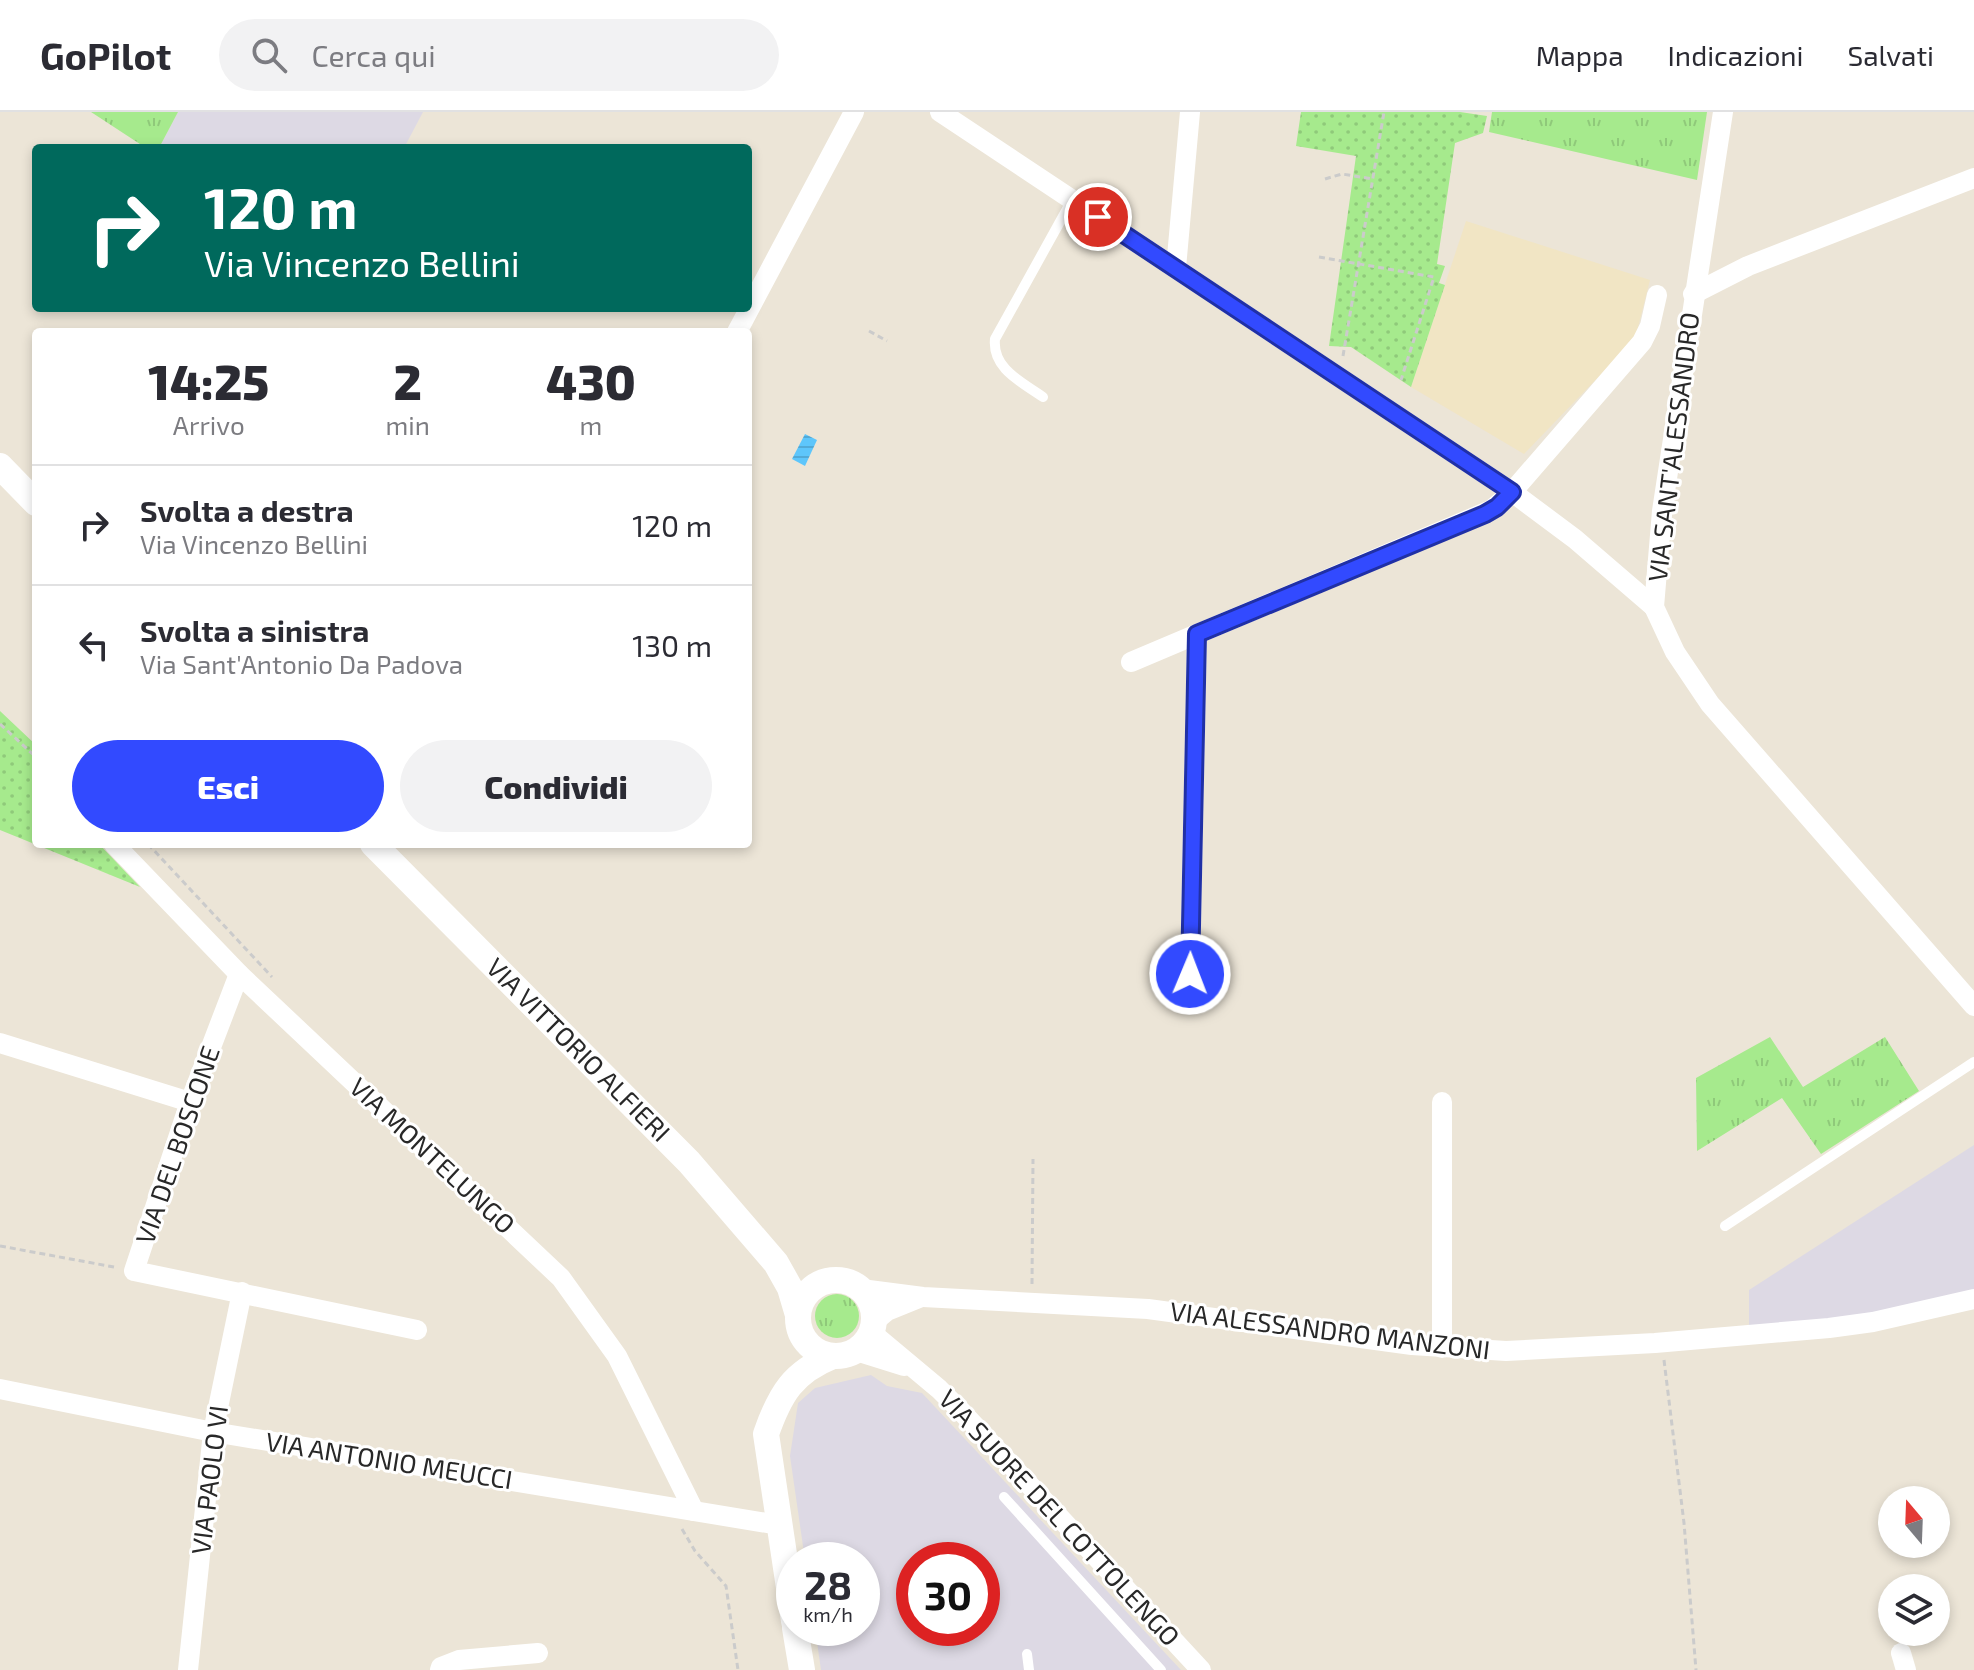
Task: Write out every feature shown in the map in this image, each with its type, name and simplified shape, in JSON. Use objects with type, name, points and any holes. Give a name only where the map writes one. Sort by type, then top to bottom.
[{"type":"street","points":[[752,304],[854,112]]},
{"type":"street","points":[[940,112],[1512,492],[1575,539],[1654,607]]},
{"type":"street","points":[[1176,268],[1190,112]]},
{"type":"street","name":"VIA SANT'ALESSANDRO","points":[[1723,112],[1660,526],[1654,607],[1680,660],[1710,704],[1974,1006]]},
{"type":"street","points":[[1693,294],[1748,266],[1974,178]]},
{"type":"street","points":[[1699,259],[1748,266]]},
{"type":"street","points":[[1131,662],[1497,507],[1642,342],[1650,326],[1657,295]]},
{"type":"street","points":[[0,466],[32,499]]},
{"type":"street","points":[[1190,974],[1197,634]]},
{"type":"street","name":"VIA MONTELUNGO","points":[[118,848],[239,974],[561,1278],[617,1356],[689,1510]]},
{"type":"street","name":"VIA VITTORIO ALFIERI","points":[[377,848],[689,1162],[776,1263],[790,1288],[799,1321]]},
{"type":"street","name":"VIA DEL BOSCONE","points":[[239,974],[190,1102],[134,1271],[417,1330]]},
{"type":"street","points":[[0,1043],[190,1102]]},
{"type":"street","points":[[1442,1102],[1442,1348]]},
{"type":"street","name":"VIA VITTORIO ALFIERI","points":[[776,1263],[816,1285]]},
{"type":"street","points":[[782,1542],[766,1434],[786,1389],[796,1356],[799,1321],[807,1293],[816,1285],[840,1280],[861,1289],[869,1298],[859,1340],[801,1372],[786,1389]]},
{"type":"street","name":"VIA ALESSANDRO MANZONI","points":[[861,1289],[923,1297],[1148,1309],[1442,1348],[1506,1351],[1848,1326],[1974,1299]]},
{"type":"street","name":"VIA PAOLO VI","points":[[188,1670],[213,1432],[242,1292]]},
{"type":"street","name":"VIA ALESSANDRO MANZONI","points":[[859,1340],[887,1311],[923,1297]]},
{"type":"street","points":[[799,1321],[811,1347],[859,1340]]},
{"type":"street","name":"VIA SUORE DEL COTTOLENGO","points":[[859,1340],[915,1370],[961,1411],[1201,1670]]},
{"type":"street","name":"VIA ANTONIO MEUCCI","points":[[0,1389],[213,1432],[779,1525]]},
{"type":"street","points":[[798,1646],[802,1670]]},
{"type":"street","points":[[440,1670],[459,1660],[538,1653]]},
{"type":"lane","points":[[1043,397],[1001,365],[995,351],[995,339],[1072,200]]},
{"type":"lane","points":[[1725,1226],[1974,1062]]},
{"type":"lane","points":[[1004,1497],[1161,1670]]},
{"type":"lane","points":[[1027,1654],[1029,1670]]},
{"type":"path","points":[[1335,374],[1341,364],[1384,112]]},
{"type":"path","points":[[1325,179],[1342,174],[1373,179]]},
{"type":"path","points":[[1319,257],[1434,277],[1401,380]]},
{"type":"path","points":[[869,331],[887,341]]},
{"type":"path","points":[[0,724],[32,753]]},
{"type":"path","points":[[1032,1302],[1033,1159]]},
{"type":"path","points":[[0,1246],[134,1271]]},
{"type":"path","points":[[1662,1342],[1684,1523],[1696,1670]]},
{"type":"path","points":[[689,1510],[681,1532],[726,1586],[738,1670]]},
{"type":"shaded area","points":[[178,112],[423,112],[406,144],[161,144]]},
{"type":"shaded area","points":[[1466,221],[1650,280],[1635,339],[1524,454],[1411,387]]},
{"type":"shaded area","points":[[1974,1145],[1974,1292],[1852,1320],[1749,1328],[1749,1290]]},
{"type":"shaded area","points":[[871,1375],[887,1386],[922,1393],[1181,1670],[821,1670],[818,1646],[880,1646],[880,1542],[802,1542],[790,1456],[798,1403],[815,1388]]},
{"type":"green space","points":[[91,112],[178,112],[161,144],[140,144]]},
{"type":"green space","points":[[1301,112],[1460,112],[1487,116],[1483,133],[1455,143],[1437,264],[1445,266],[1439,283],[1445,285],[1411,387],[1351,347],[1329,346],[1356,156],[1296,146]]},
{"type":"green space","points":[[1492,112],[1707,112],[1697,180],[1489,132]]},
{"type":"green space","points":[[0,711],[32,741],[32,843],[0,830]]},
{"type":"green space","points":[[44,848],[103,848],[140,887]]},
{"type":"green space","points":[[1770,1037],[1803,1087],[1885,1037],[1919,1091],[1821,1154],[1782,1098],[1697,1151],[1696,1078]]},
{"type":"green space","points":[[837,1294],[853,1300],[859,1316],[853,1332],[837,1338],[821,1332],[815,1316],[821,1300]]},
{"type":"water","points":[[805,434],[817,440],[805,466],[792,459]]},
{"type":"route","points":[[1098,217],[1512,492],[1485,514],[1197,634],[1190,974]]}]
